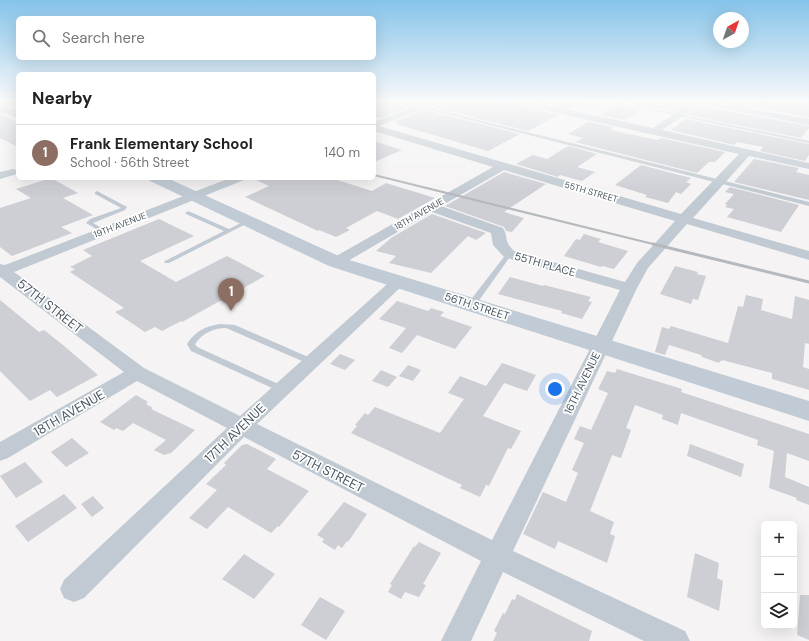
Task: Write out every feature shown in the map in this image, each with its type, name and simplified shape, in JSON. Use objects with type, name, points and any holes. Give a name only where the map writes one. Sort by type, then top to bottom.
[{"type":"street","name":"55TH STREET","points":[[390,132],[809,256]]},
{"type":"street","points":[[659,132],[809,166]]},
{"type":"street","name":"16TH AVENUE","points":[[456,641],[629,288],[647,261],[747,152]]},
{"type":"street","name":"18TH AVENUE","points":[[336,262],[502,166]]},
{"type":"street","points":[[0,176],[13,172]]},
{"type":"street","name":"56TH STREET","points":[[158,180],[191,204],[249,221],[336,262],[809,411]]},
{"type":"street","name":"19TH AVENUE","points":[[1,270],[103,231],[191,204],[236,180]]},
{"type":"street","name":"55TH PLACE","points":[[431,207],[498,231],[500,245],[510,254],[629,288]]},
{"type":"street","name":"57TH STREET","points":[[1,270],[137,374],[497,556],[675,641]]},
{"type":"street","name":"17TH AVENUE","points":[[74,589],[241,427],[399,281]]},
{"type":"street","name":"18TH AVENUE","points":[[0,452],[137,374]]},
{"type":"lane","points":[[522,132],[809,204]]},
{"type":"lane","points":[[760,132],[809,142]]},
{"type":"lane","points":[[98,193],[124,207],[123,209],[92,220],[89,223],[103,231]]},
{"type":"lane","points":[[191,204],[229,231]]},
{"type":"lane","points":[[167,262],[249,221]]},
{"type":"lane","points":[[472,304],[510,254]]},
{"type":"lane","points":[[282,389],[194,349],[191,344],[194,338],[206,330],[215,326],[223,325],[232,327],[312,362]]},
{"type":"building","points":[[0,132],[16,132],[16,146],[0,138]]},
{"type":"building","points":[[423,132],[512,132],[520,134],[488,151]]},
{"type":"building","points":[[571,132],[619,132],[657,140],[661,138],[725,152],[715,162],[709,162],[697,173],[575,142],[583,138],[568,134]]},
{"type":"building","points":[[679,132],[750,132],[809,144],[809,155],[805,161],[760,151],[763,147],[737,142],[734,145]]},
{"type":"building","points":[[771,132],[806,132],[801,138]]},
{"type":"building","points":[[376,142],[402,150],[376,161]]},
{"type":"building","points":[[568,146],[597,154],[577,167],[595,172],[582,181],[560,175],[558,177],[516,164],[533,155],[547,159]]},
{"type":"building","points":[[754,159],[799,168],[796,172],[809,175],[809,200],[734,182]]},
{"type":"building","points":[[641,165],[691,178],[686,182],[691,184],[681,194],[676,192],[668,203],[645,197],[647,195],[615,185]]},
{"type":"building","points":[[504,172],[546,184],[504,212],[524,218],[512,232],[506,231],[504,227],[445,206]]},
{"type":"building","points":[[45,180],[55,180],[78,193],[63,198],[93,215],[61,227],[72,233],[12,256],[0,247],[0,208],[31,198],[16,189]]},
{"type":"building","points":[[256,180],[337,180],[372,191],[386,183],[435,198],[398,219],[377,211],[346,228],[350,230],[336,237],[319,230],[318,231],[245,197],[269,186]]},
{"type":"building","points":[[730,187],[799,205],[781,232],[727,217],[734,209],[725,207],[727,205],[725,204],[734,194],[725,192]]},
{"type":"building","points":[[432,214],[486,233],[476,240],[468,236],[431,273],[389,263],[396,256],[376,251],[391,238]]},
{"type":"building","points":[[159,219],[194,236],[140,261],[176,282],[227,256],[265,276],[182,322],[181,321],[162,331],[155,327],[145,332],[115,312],[124,308],[70,272],[75,269],[70,267],[92,256],[83,250]]},
{"type":"building","points":[[584,234],[601,239],[598,242],[628,251],[614,269],[601,267],[564,256],[576,239],[580,240]]},
{"type":"building","points":[[675,266],[698,272],[697,274],[706,276],[698,300],[693,299],[691,304],[660,294]]},
{"type":"building","points":[[510,277],[591,297],[588,301],[592,302],[582,319],[561,313],[562,311],[498,294]]},
{"type":"building","points":[[746,295],[763,299],[761,310],[792,319],[795,296],[809,300],[809,344],[805,343],[803,367],[809,369],[809,390],[772,379],[772,373],[722,360],[719,363],[702,357],[701,355],[669,345],[665,355],[655,352],[662,327],[669,329],[671,326],[728,343],[738,306],[743,307]]},
{"type":"building","points":[[0,300],[39,332],[44,330],[98,375],[57,397],[50,390],[30,401],[0,371]]},
{"type":"building","points":[[397,301],[428,311],[431,308],[444,312],[440,316],[472,327],[455,349],[417,335],[402,353],[389,348],[406,328],[379,319]]},
{"type":"building","points":[[340,354],[355,360],[345,370],[330,364]]},
{"type":"building","points":[[502,363],[536,375],[527,391],[504,383],[483,416],[521,431],[511,449],[508,448],[489,486],[486,485],[480,497],[460,488],[462,485],[351,433],[357,426],[355,425],[365,413],[368,415],[375,407],[440,433],[464,399],[448,393],[460,376],[486,386]]},
{"type":"building","points":[[408,365],[421,370],[413,381],[399,376]]},
{"type":"building","points":[[617,369],[682,389],[681,392],[809,434],[809,461],[787,453],[785,477],[809,487],[809,505],[796,500],[797,498],[769,488],[774,451],[757,445],[758,440],[681,413],[678,425],[662,419],[663,415],[635,405],[626,428],[631,430],[621,458],[612,455],[590,511],[614,522],[610,534],[615,536],[607,563],[558,541],[555,549],[523,534],[543,492],[566,502],[578,473],[572,470],[584,443],[574,439],[580,426],[591,430],[608,393],[598,389],[607,371],[615,373]]},
{"type":"building","points":[[381,370],[397,377],[388,387],[372,381]]},
{"type":"building","points":[[136,395],[148,402],[146,404],[153,408],[151,409],[195,430],[171,453],[164,455],[154,450],[166,440],[133,423],[123,431],[116,428],[114,430],[100,422]]},
{"type":"building","points":[[72,438],[89,453],[66,467],[51,452]]},
{"type":"building","points":[[247,444],[276,459],[267,469],[309,491],[279,527],[278,526],[271,533],[228,507],[207,529],[189,518],[217,490],[206,484],[226,465],[224,463],[242,445]]},
{"type":"building","points":[[690,444],[744,464],[741,477],[687,456]]},
{"type":"building","points":[[25,462],[43,482],[16,498],[0,476]]},
{"type":"building","points":[[64,494],[77,508],[28,542],[15,526]]},
{"type":"building","points":[[93,496],[104,508],[92,517],[81,504]]},
{"type":"building","points":[[344,502],[367,514],[348,542],[347,541],[342,548],[338,545],[335,550],[322,542],[324,539],[317,535]]},
{"type":"building","points":[[419,542],[441,553],[423,584],[426,585],[419,597],[405,592],[401,599],[388,592],[392,585],[390,584],[414,546],[415,547]]},
{"type":"building","points":[[695,553],[719,563],[717,578],[723,581],[719,611],[687,597]]},
{"type":"building","points":[[244,554],[275,574],[254,599],[222,579]]},
{"type":"building","points":[[517,594],[592,631],[589,641],[493,641],[497,633],[494,631],[503,613],[505,614],[512,599],[515,600]]},
{"type":"building","points":[[800,595],[809,595],[809,640],[797,635]]},
{"type":"building","points":[[320,597],[345,611],[326,640],[301,625]]},
{"type":"railway","points":[[376,175],[657,245]]},
{"type":"railway","points":[[653,244],[809,282]]},
{"type":"place","name":"Frank Elementary School","points":[[231,311]]}]
